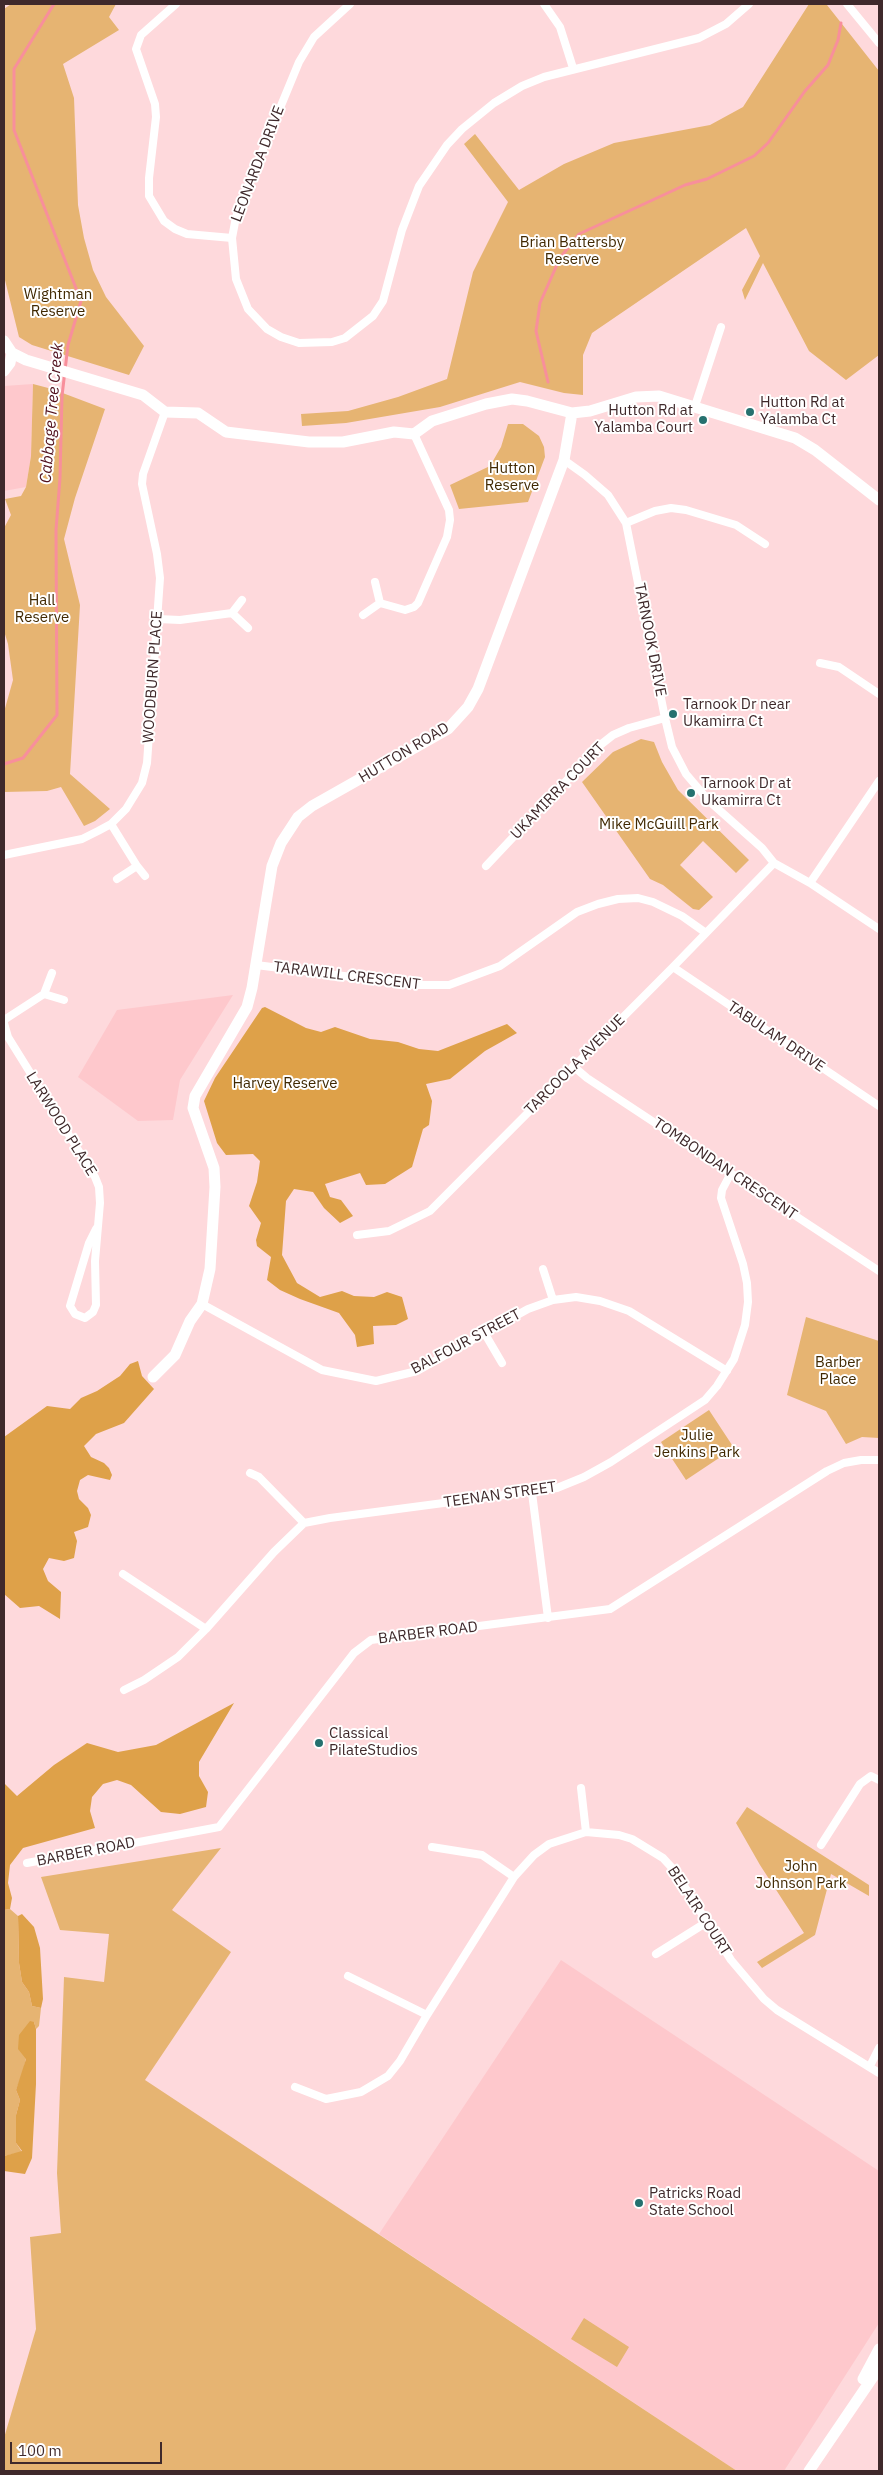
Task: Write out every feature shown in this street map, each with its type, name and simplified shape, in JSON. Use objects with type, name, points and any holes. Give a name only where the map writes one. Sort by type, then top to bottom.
[{"type":"street","points":[[176,4],[141,35],[136,49],[155,104],[156,118],[149,178],[149,196],[164,222],[175,229],[187,234],[232,238]]},
{"type":"street","name":"LEONARDA DRIVE","points":[[350,4],[341,9],[314,37],[299,62],[247,188],[232,238],[236,279],[248,308],[257,320],[281,338],[299,343],[332,342],[346,338],[373,316],[384,301],[409,209],[432,165],[462,129],[494,103],[522,86],[573,68],[674,46],[699,38],[726,24],[749,4]]},
{"type":"street","points":[[544,4],[560,26],[573,68]]},
{"type":"street","points":[[847,4],[879,42]]},
{"type":"street","points":[[696,406],[721,327]]},
{"type":"street","points":[[4,341],[9,362],[26,360],[143,395],[165,412],[198,413],[226,432],[238,435],[309,442],[344,442],[394,432],[414,434],[432,420],[486,404],[512,399],[527,400],[572,413],[590,411],[646,396],[659,396],[696,406],[799,440],[879,500]]},
{"type":"street","name":"WOODBURN PLACE","points":[[4,855],[82,839],[111,824],[126,809],[142,784],[147,763],[160,578],[157,554],[142,484],[146,463],[165,412]]},
{"type":"street","name":"HUTTON ROAD","points":[[153,1377],[175,1355],[190,1321],[202,1304],[210,1269],[215,1188],[214,1168],[193,1108],[195,1096],[242,1018],[252,988],[272,866],[281,843],[293,823],[312,806],[448,729],[468,707],[478,690],[564,460],[572,413]]},
{"type":"street","points":[[380,603],[405,610],[414,607],[418,603],[447,537],[450,520],[449,510],[414,434]]},
{"type":"street","name":"TARNOOK DRIVE","points":[[564,460],[608,495],[626,523],[665,718],[672,747],[686,774],[710,801],[762,848],[774,863],[810,883],[879,928]]},
{"type":"street","points":[[626,523],[656,511],[671,508],[686,510],[736,525],[765,544]]},
{"type":"street","points":[[375,582],[380,603]]},
{"type":"street","points":[[158,619],[180,620],[232,613],[242,600]]},
{"type":"street","points":[[363,615],[380,603]]},
{"type":"street","points":[[232,613],[248,628]]},
{"type":"street","points":[[820,663],[839,667],[879,694]]},
{"type":"street","name":"UKAMIRRA COURT","points":[[486,866],[599,746],[621,732],[665,718]]},
{"type":"street","points":[[810,883],[879,781]]},
{"type":"street","points":[[111,824],[145,876]]},
{"type":"street","name":"TARCOOLA AVENUE","points":[[357,1235],[389,1231],[430,1211],[774,863]]},
{"type":"street","points":[[117,878],[137,866]]},
{"type":"street","name":"TARAWILL CRESCENT","points":[[256,964],[408,985],[449,984],[500,966],[577,912],[618,899],[638,898],[653,902],[682,916],[706,933]]},
{"type":"street","name":"TABULAM DRIVE","points":[[673,967],[879,1106]]},
{"type":"street","points":[[4,1021],[44,994],[52,972]]},
{"type":"street","points":[[44,994],[64,1000]]},
{"type":"street","name":"LARWOOD PLACE","points":[[4,1021],[8,1037],[95,1177],[100,1203],[96,1229],[96,1305],[93,1312],[85,1318],[75,1314],[70,1306],[89,1243],[96,1229]]},
{"type":"street","name":"TOMBONDAN CRESCENT","points":[[573,1066],[587,1078],[879,1271]]},
{"type":"street","name":"TEENAN STREET","points":[[304,1524],[330,1518],[532,1493],[571,1483],[611,1462],[705,1400],[727,1371],[739,1347],[748,1302],[747,1283],[742,1264],[720,1198],[731,1173]]},
{"type":"street","points":[[544,1269],[553,1300]]},
{"type":"street","name":"BALFOUR STREET","points":[[202,1304],[322,1370],[376,1381],[417,1372],[528,1309],[553,1300],[576,1297],[600,1300],[629,1312],[727,1371]]},
{"type":"street","points":[[485,1334],[502,1363]]},
{"type":"street","name":"BARBER ROAD","points":[[27,1863],[219,1827],[354,1653],[371,1640],[610,1609],[827,1471],[844,1463],[861,1460],[879,1460]]},
{"type":"street","points":[[124,1690],[144,1680],[178,1657],[206,1629],[274,1552],[304,1524],[259,1477],[250,1473]]},
{"type":"street","points":[[532,1493],[548,1618]]},
{"type":"street","points":[[123,1574],[206,1629]]},
{"type":"street","points":[[821,1845],[860,1784],[871,1776],[879,1780]]},
{"type":"street","points":[[581,1788],[586,1832]]},
{"type":"street","name":"BELAIR COURT","points":[[295,2087],[326,2099],[361,2092],[388,2076],[400,2061],[426,2015],[514,1877],[534,1855],[549,1844],[586,1832],[619,1835],[651,1849],[674,1870],[731,1960],[764,1999],[783,2014],[879,2073]]},
{"type":"street","points":[[432,1847],[482,1855],[514,1877]]},
{"type":"street","points":[[656,1954],[707,1922]]},
{"type":"street","points":[[348,1976],[426,2015]]},
{"type":"street","points":[[870,2066],[879,2048]]},
{"type":"street","points":[[832,2435],[838,2419],[879,2349]]},
{"type":"street","points":[[809,2471],[879,2368]]},
{"type":"shaded area","points":[[33,384],[31,456],[26,487],[4,491],[4,386]]},
{"type":"shaded area","points":[[233,995],[180,1080],[173,1120],[138,1121],[78,1077],[117,1010]]},
{"type":"shaded area","name":"Patricks Road State School","points":[[561,1960],[879,2171],[879,2323],[784,2471],[737,2471],[379,2234]]},
{"type":"green space","name":"Wightman Reserve","points":[[11,4],[116,4],[109,17],[119,30],[63,64],[74,98],[78,205],[84,238],[93,270],[106,297],[144,346],[129,375],[32,345],[19,337],[4,276],[4,9]]},
{"type":"green space","name":"Brian Battersby Reserve","points":[[809,4],[827,5],[879,71],[879,355],[846,380],[809,351],[763,263],[745,300],[742,290],[760,256],[746,228],[592,333],[583,355],[583,395],[564,393],[520,382],[440,407],[346,423],[302,426],[301,414],[348,411],[398,397],[447,379],[473,272],[508,202],[464,144],[475,134],[519,190],[564,164],[614,143],[710,125],[743,107]]},
{"type":"green space","name":"Hall Reserve","points":[[33,384],[52,389],[105,409],[75,498],[64,539],[80,605],[70,774],[110,809],[95,821],[84,826],[61,787],[47,791],[4,792],[4,712],[13,680],[8,644],[4,631],[4,528],[11,515],[5,499],[21,496],[26,487],[31,456]]},
{"type":"green space","name":"Hutton Reserve","points":[[508,424],[523,424],[539,436],[544,447],[545,457],[528,502],[459,509],[450,485],[490,466],[501,447]]},
{"type":"green space","name":"Mike McGuill Park","points":[[641,739],[654,742],[662,762],[678,790],[749,860],[736,873],[703,841],[680,865],[713,897],[699,910],[693,909],[663,885],[650,879],[582,782],[613,752]]},
{"type":"green space","name":"Harvey Reserve","points":[[265,1007],[306,1028],[321,1032],[335,1027],[370,1039],[398,1042],[419,1049],[438,1051],[507,1024],[517,1033],[485,1051],[450,1079],[426,1084],[432,1101],[429,1125],[423,1129],[412,1167],[385,1184],[366,1185],[360,1173],[325,1184],[330,1197],[341,1200],[353,1216],[340,1223],[324,1208],[313,1192],[294,1189],[286,1201],[282,1255],[297,1283],[320,1297],[342,1291],[354,1296],[374,1297],[387,1292],[402,1297],[408,1319],[396,1325],[373,1326],[374,1344],[357,1347],[355,1335],[339,1313],[280,1290],[267,1280],[271,1257],[257,1246],[256,1240],[261,1223],[249,1206],[257,1182],[260,1161],[253,1154],[226,1155],[217,1143],[204,1101],[215,1078],[262,1008]]},
{"type":"green space","name":"Barber Place","points":[[806,1317],[879,1341],[879,1438],[862,1437],[846,1444],[826,1411],[787,1395]]},
{"type":"green space","points":[[138,1361],[142,1376],[154,1389],[124,1423],[96,1434],[84,1446],[91,1457],[104,1463],[109,1468],[112,1475],[110,1480],[88,1475],[80,1480],[77,1491],[79,1499],[88,1508],[91,1515],[88,1527],[74,1532],[77,1541],[74,1558],[64,1561],[49,1558],[43,1569],[48,1581],[61,1592],[60,1619],[39,1606],[20,1608],[4,1594],[4,1437],[47,1406],[70,1409],[81,1398],[97,1391],[120,1376],[130,1364]]},
{"type":"green space","name":"Julie Jenkins Park","points":[[709,1410],[734,1448],[686,1480],[661,1442]]},
{"type":"green space","points":[[234,1703],[199,1762],[199,1776],[208,1792],[206,1807],[180,1814],[161,1812],[131,1785],[117,1780],[103,1784],[92,1797],[90,1811],[95,1828],[23,1848],[10,1865],[8,1883],[12,1898],[10,1909],[4,1910],[4,1783],[17,1796],[54,1765],[87,1743],[118,1752],[156,1745]]},
{"type":"green space","name":"John Johnson Park","points":[[747,1807],[869,1885],[869,1896],[831,1874],[815,1935],[762,1968],[757,1962],[804,1933],[760,1865],[736,1823]]},
{"type":"green space","points":[[221,1848],[172,1910],[231,1952],[145,2080],[737,2471],[4,2471],[4,2438],[36,2329],[30,2237],[61,2233],[57,2173],[64,1977],[104,1982],[109,1934],[60,1930],[41,1877]]},
{"type":"green space","points":[[10,1909],[18,1916],[19,1963],[22,1982],[29,1992],[32,2006],[41,2008],[39,2026],[36,2029],[34,2022],[23,2072],[16,2090],[20,2100],[16,2115],[16,2143],[22,2152],[4,2156],[4,1910]]},
{"type":"green space","points":[[22,1914],[34,1927],[40,1948],[43,1999],[41,2008],[32,2006],[29,1992],[22,1982],[19,1963],[18,1916]]},
{"type":"green space","points":[[30,2021],[34,2022],[36,2029],[36,2084],[32,2158],[25,2174],[4,2171],[4,2156],[22,2151],[16,2143],[16,2115],[20,2100],[16,2090],[26,2059],[18,2049],[19,2035]]},
{"type":"green space","points":[[584,2318],[629,2347],[617,2367],[571,2339]]},
{"type":"waterway","name":"Cabbage Tree Creek","points":[[4,764],[23,758],[57,715],[56,530],[60,478],[62,396],[68,345],[81,301],[14,130],[14,69],[54,4]]},
{"type":"waterway","points":[[548,382],[536,331],[540,303],[560,258],[579,234],[685,185],[707,179],[754,156],[768,143],[805,91],[828,65],[838,40],[841,23]]},
{"type":"place","name":"Hutton Rd at Yalamba Ct","points":[[750,412]]},
{"type":"place","name":"Hutton Rd at Yalamba Court","points":[[703,420]]},
{"type":"place","name":"Tarnook Dr near Ukamirra Ct","points":[[673,714]]},
{"type":"place","name":"Tarnook Dr at Ukamirra Ct","points":[[691,793]]},
{"type":"place","name":"Classical PilateStudios","points":[[319,1743]]},
{"type":"place","name":"Patricks Road State School","points":[[639,2203]]}]
